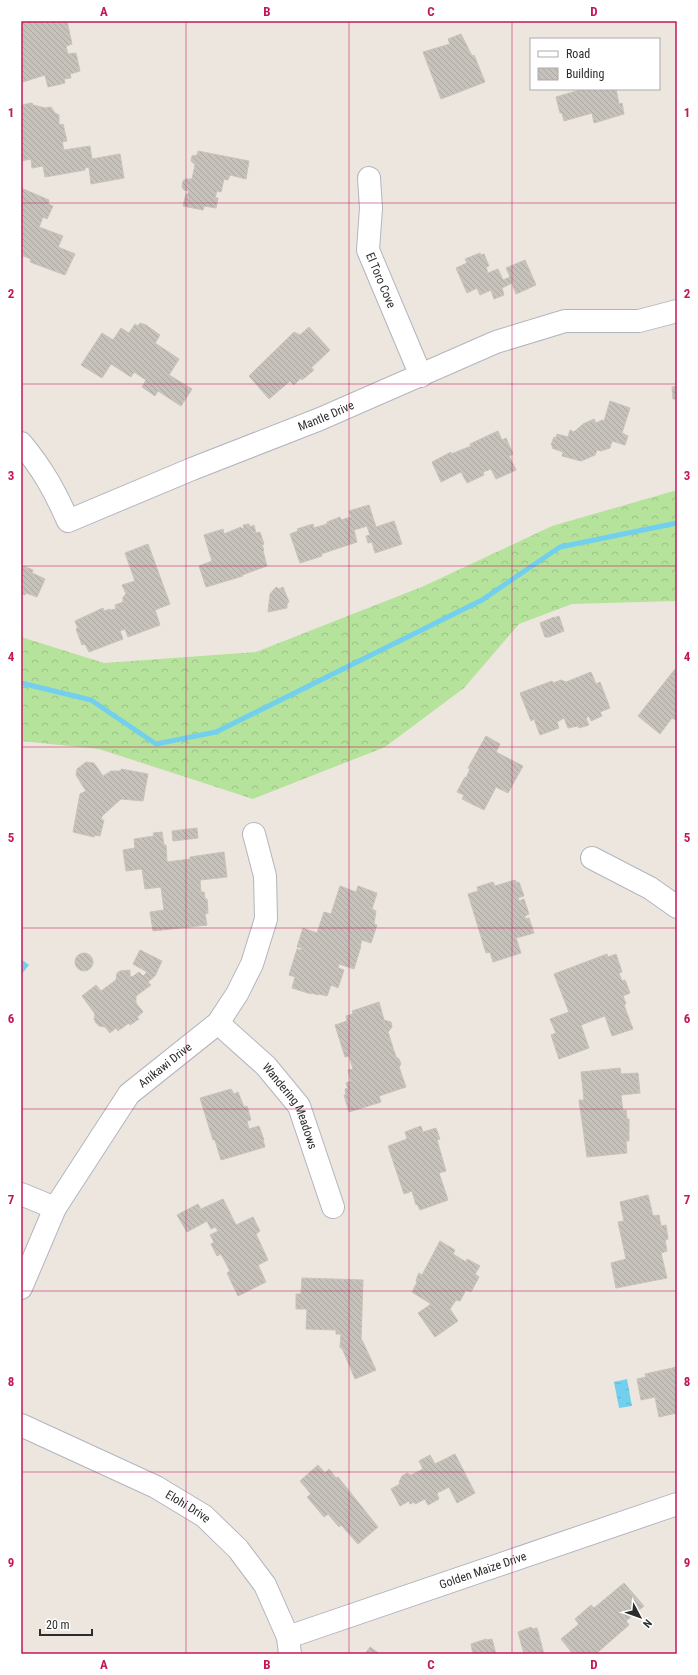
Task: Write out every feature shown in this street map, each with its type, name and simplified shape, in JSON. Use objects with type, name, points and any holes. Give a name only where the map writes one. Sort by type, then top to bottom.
[{"type":"street","name":"El Toro Cove","points":[[370,178],[371,208],[368,250],[421,376]]},
{"type":"street","name":"Mantle Drive","points":[[21,443],[37,462],[54,489],[68,521],[192,469],[320,419],[496,342],[565,321],[639,321],[677,311]]},
{"type":"street","name":"Anikawi Drive","points":[[21,1288],[55,1208],[129,1094],[218,1023],[237,994],[252,964],[266,919],[265,876],[254,834]]},
{"type":"street","points":[[592,858],[650,888],[677,908]]},
{"type":"street","name":"Wandering Meadows","points":[[218,1023],[266,1066],[299,1106],[333,1207]]},
{"type":"street","points":[[21,1194],[55,1208]]},
{"type":"street","name":"Elohi Drive","points":[[21,1425],[156,1487],[204,1516],[238,1548],[265,1585],[289,1645]]},
{"type":"street","name":"Golden Maize Drive","points":[[289,1645],[677,1504]]},
{"type":"green space","points":[[677,490],[677,601],[572,604],[519,624],[464,688],[385,747],[253,799],[99,749],[21,741],[21,637],[104,663],[256,652],[424,586],[552,526]]},
{"type":"water","points":[[21,959],[29,965],[21,975]]},
{"type":"water","points":[[627,1379],[632,1406],[619,1408],[614,1382]]},
{"type":"building","points":[[21,21],[60,21],[60,23],[67,21],[72,44],[66,46],[68,54],[76,53],[80,71],[70,74],[71,78],[64,79],[65,83],[48,87],[45,75],[23,82],[21,78]]},
{"type":"building","points":[[461,34],[472,56],[474,55],[485,82],[441,99],[423,52],[450,44],[448,39]]},
{"type":"building","points":[[580,90],[616,90],[619,104],[622,103],[624,114],[594,123],[592,113],[564,121],[562,113],[560,113],[556,97]]},
{"type":"building","points":[[32,103],[33,105],[45,108],[51,107],[55,113],[59,115],[59,125],[63,124],[67,141],[62,142],[64,150],[90,146],[92,159],[120,154],[124,178],[91,184],[89,167],[85,168],[85,170],[45,177],[43,166],[32,168],[31,159],[21,161],[21,105]]},
{"type":"building","points":[[198,151],[249,161],[246,179],[230,175],[228,180],[224,179],[221,192],[217,191],[215,198],[218,198],[216,208],[204,206],[203,210],[183,206],[186,194],[188,194],[189,191],[184,190],[182,187],[183,181],[186,179],[192,179],[195,165],[191,161],[192,156],[197,155]]},
{"type":"building","points":[[21,188],[49,200],[48,204],[53,206],[47,219],[43,217],[39,227],[63,236],[58,247],[75,254],[65,275],[30,262],[31,259],[21,255],[24,247],[21,246]]},
{"type":"building","points":[[480,253],[481,255],[484,254],[489,266],[486,267],[488,273],[498,269],[503,280],[510,277],[506,268],[525,260],[536,285],[516,294],[512,283],[502,288],[504,295],[494,299],[491,290],[480,295],[477,288],[467,293],[456,268],[467,263],[465,259]]},
{"type":"building","points":[[140,323],[146,325],[160,335],[155,343],[179,359],[169,375],[192,389],[181,406],[158,391],[155,396],[142,387],[146,380],[134,372],[131,377],[111,364],[102,378],[81,365],[102,333],[113,340],[121,328],[129,333],[135,324],[138,326]]},
{"type":"building","points":[[309,327],[330,350],[311,368],[314,370],[302,380],[301,378],[294,385],[290,381],[269,399],[249,376],[294,332],[300,335]]},
{"type":"building","points":[[677,386],[677,399],[673,399],[672,387]]},
{"type":"building","points":[[610,401],[630,408],[622,433],[628,436],[625,445],[612,441],[610,448],[601,451],[597,450],[595,455],[581,461],[562,456],[563,452],[552,448],[553,446],[551,445],[557,434],[568,437],[570,430],[574,432],[583,424],[594,419],[596,423],[602,420],[604,421]]},
{"type":"building","points":[[498,431],[502,440],[506,438],[513,454],[509,456],[516,470],[496,479],[491,469],[483,472],[484,475],[467,483],[461,472],[441,482],[432,462],[451,452],[451,454],[471,446],[470,444]]},
{"type":"building","points":[[369,505],[376,527],[394,521],[402,544],[375,553],[372,542],[368,543],[366,536],[370,535],[367,526],[354,530],[357,542],[300,563],[290,534],[298,531],[297,529],[313,524],[314,528],[327,524],[327,522],[340,517],[341,520],[351,517],[349,511]]},
{"type":"building","points":[[249,524],[250,527],[254,525],[256,533],[260,532],[264,544],[262,545],[267,566],[242,575],[243,576],[206,587],[199,566],[212,561],[204,535],[223,529],[224,534],[241,527],[242,529],[244,528],[243,525]]},
{"type":"building","points":[[148,544],[170,604],[155,610],[160,625],[128,637],[125,629],[120,631],[123,639],[89,652],[85,644],[82,645],[76,629],[78,628],[75,621],[103,608],[104,611],[116,609],[115,605],[123,602],[123,597],[126,594],[122,585],[135,581],[125,553]]},
{"type":"building","points":[[23,566],[33,570],[32,573],[45,579],[37,597],[26,593],[25,595],[21,593],[21,568]]},
{"type":"building","points":[[276,587],[279,589],[283,587],[289,602],[287,604],[287,608],[268,612],[270,594]]},
{"type":"building","points":[[559,616],[564,631],[549,637],[545,637],[540,623]]},
{"type":"building","points":[[675,669],[677,671],[677,721],[672,718],[660,734],[638,716]]},
{"type":"building","points":[[591,672],[596,684],[600,682],[610,708],[600,712],[602,716],[591,721],[589,716],[586,718],[589,725],[579,728],[578,726],[568,728],[564,718],[557,722],[559,728],[540,735],[534,719],[531,721],[520,693],[552,681],[553,683],[561,680],[566,682]]},
{"type":"building","points":[[486,736],[500,744],[496,752],[523,766],[508,793],[496,787],[484,810],[462,799],[464,795],[457,792],[465,777],[466,778],[470,769],[468,768]]},
{"type":"building","points":[[86,762],[94,763],[103,776],[111,771],[121,771],[121,769],[148,774],[143,801],[121,799],[102,816],[101,820],[104,820],[100,836],[95,835],[94,837],[73,832],[80,794],[86,791],[76,775],[77,769]]},
{"type":"building","points":[[197,828],[198,838],[173,841],[172,831]]},
{"type":"building","points":[[162,832],[164,845],[166,845],[167,862],[224,852],[227,877],[200,880],[201,892],[204,892],[205,899],[207,899],[208,913],[205,914],[207,925],[153,931],[150,912],[164,910],[161,887],[145,889],[142,869],[126,871],[123,850],[135,848],[134,839],[154,836],[153,833]]},
{"type":"building","points":[[515,880],[517,883],[519,882],[524,896],[518,898],[519,901],[524,899],[529,914],[525,916],[525,919],[529,918],[534,933],[516,938],[521,953],[493,962],[490,952],[486,953],[468,894],[478,891],[477,887],[493,882],[495,886]]},
{"type":"building","points":[[340,886],[356,892],[358,886],[377,893],[372,909],[376,911],[374,924],[377,925],[371,943],[362,940],[354,969],[339,964],[338,968],[344,970],[338,988],[331,985],[327,996],[311,994],[292,988],[295,977],[289,975],[297,949],[301,950],[302,948],[297,947],[303,928],[317,933],[324,912],[331,914]]},
{"type":"building","points":[[140,950],[162,961],[155,976],[148,982],[151,985],[136,996],[136,1003],[143,1012],[137,1017],[139,1019],[130,1025],[129,1023],[118,1031],[116,1028],[110,1033],[105,1027],[99,1026],[96,1023],[94,1019],[95,1014],[82,996],[96,985],[101,991],[116,980],[117,973],[120,971],[130,970],[130,977],[139,972],[143,976],[147,972],[133,964]]},
{"type":"building","points":[[84,953],[90,956],[93,962],[90,968],[84,971],[78,968],[75,962],[78,956]]},
{"type":"building","points":[[607,954],[608,957],[616,954],[622,972],[619,973],[622,981],[625,980],[630,993],[623,996],[626,1004],[624,1005],[633,1029],[612,1036],[605,1016],[581,1025],[589,1048],[559,1059],[551,1035],[556,1033],[550,1019],[569,1012],[554,974]]},
{"type":"building","points":[[379,1002],[384,1020],[391,1022],[392,1027],[388,1032],[396,1057],[399,1059],[401,1064],[399,1067],[406,1087],[379,1096],[381,1102],[349,1112],[344,1095],[346,1095],[345,1089],[348,1088],[346,1083],[351,1081],[348,1070],[353,1069],[349,1056],[345,1057],[335,1025],[347,1021],[346,1016],[353,1014],[352,1011]]},
{"type":"building","points":[[620,1068],[621,1074],[638,1073],[640,1093],[621,1095],[623,1111],[626,1110],[627,1119],[629,1119],[629,1141],[626,1141],[627,1153],[587,1157],[579,1100],[584,1100],[581,1072]]},
{"type":"building","points":[[231,1089],[234,1094],[238,1092],[244,1107],[247,1106],[251,1120],[247,1121],[249,1129],[259,1126],[265,1147],[221,1160],[200,1098]]},
{"type":"building","points":[[421,1126],[423,1132],[436,1128],[440,1139],[437,1140],[446,1171],[439,1173],[448,1200],[420,1210],[417,1204],[416,1205],[412,1191],[404,1194],[388,1146],[407,1139],[405,1132]]},
{"type":"building","points":[[648,1195],[653,1216],[659,1215],[661,1226],[666,1225],[668,1239],[665,1240],[667,1251],[661,1253],[667,1278],[616,1288],[611,1263],[626,1259],[618,1222],[624,1221],[620,1202]]},
{"type":"building","points":[[223,1199],[236,1225],[253,1217],[260,1231],[256,1234],[268,1260],[258,1265],[266,1282],[238,1296],[227,1273],[230,1271],[221,1254],[217,1256],[211,1244],[214,1242],[210,1235],[218,1231],[215,1227],[211,1229],[201,1209]]},
{"type":"building","points":[[198,1204],[207,1221],[187,1232],[177,1215]]},
{"type":"building","points":[[440,1241],[455,1250],[453,1254],[466,1262],[467,1259],[480,1266],[475,1274],[479,1277],[471,1292],[466,1290],[460,1301],[456,1300],[450,1309],[458,1321],[435,1337],[418,1313],[431,1304],[412,1292],[417,1282],[416,1280],[419,1273],[422,1275]]},
{"type":"building","points":[[302,1278],[363,1280],[361,1341],[362,1340],[376,1370],[355,1379],[342,1348],[340,1348],[341,1334],[336,1334],[336,1330],[306,1329],[307,1309],[296,1309],[296,1294],[301,1294]]},
{"type":"building","points":[[677,1367],[677,1413],[659,1417],[655,1397],[641,1400],[637,1379],[646,1377],[645,1374]]},
{"type":"building","points":[[455,1454],[475,1493],[457,1503],[449,1487],[437,1493],[439,1499],[428,1505],[425,1499],[415,1504],[414,1502],[410,1504],[409,1501],[400,1506],[391,1489],[400,1484],[399,1482],[402,1476],[407,1473],[411,1475],[423,1469],[419,1461],[430,1455],[435,1464]]},
{"type":"building","points":[[318,1465],[325,1473],[329,1469],[336,1478],[338,1477],[378,1527],[358,1544],[341,1525],[339,1527],[328,1514],[324,1517],[307,1497],[311,1494],[300,1481]]},
{"type":"building","points":[[624,1583],[644,1606],[626,1621],[629,1625],[598,1652],[598,1654],[579,1654],[576,1651],[573,1654],[561,1639],[579,1624],[575,1619],[591,1605],[594,1608]]},
{"type":"building","points":[[531,1627],[532,1629],[537,1628],[544,1654],[524,1654],[518,1632]]},
{"type":"building","points":[[486,1639],[492,1639],[496,1654],[473,1654],[471,1644]]},
{"type":"building","points":[[370,1647],[380,1654],[365,1654]]},
{"type":"waterway","points":[[21,683],[91,700],[156,744],[216,732],[482,600],[560,547],[677,523]]}]
